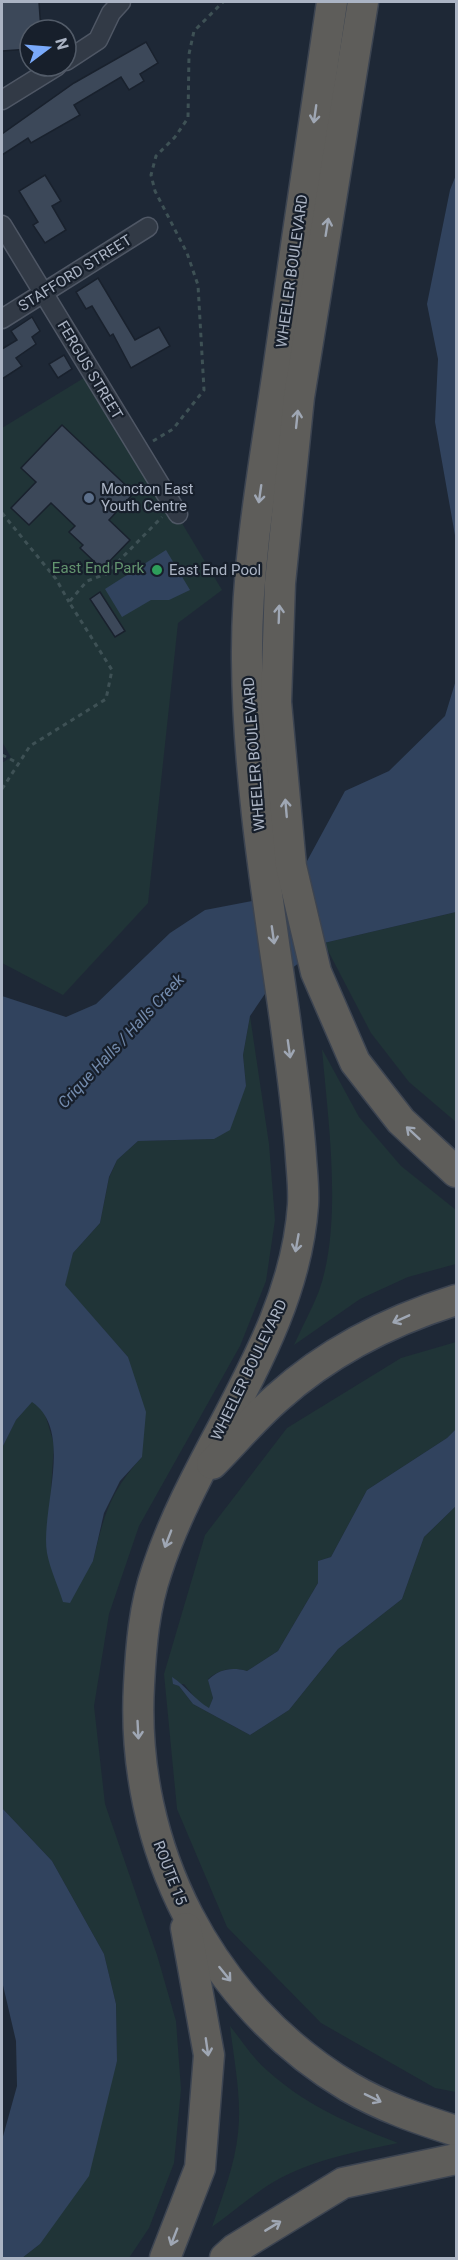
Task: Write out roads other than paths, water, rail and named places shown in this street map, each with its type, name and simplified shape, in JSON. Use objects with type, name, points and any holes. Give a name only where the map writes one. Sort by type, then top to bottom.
[{"type":"highway","points":[[313,2],[324,57]]},
{"type":"highway","name":"WHEELER BOULEVARD","points":[[191,1485],[255,1364],[288,1290],[303,1204],[299,1117],[256,814],[247,658],[256,521],[332,2]]},
{"type":"highway","name":"WHEELER BOULEVARD","points":[[363,2],[299,397],[280,583],[276,702],[291,866],[316,972],[355,1062],[401,1121],[456,1172]]},
{"type":"highway","points":[[358,33],[371,2]]},
{"type":"highway","points":[[191,1485],[276,1399],[318,1364],[364,1336],[414,1313],[456,1300]]},
{"type":"highway","name":"ROUTE 15","points":[[191,1485],[155,1573],[143,1623],[137,1716],[140,1766],[149,1814],[163,1862],[182,1907],[214,1961],[253,2009],[299,2052],[350,2087],[406,2115],[456,2131]]},
{"type":"highway","points":[[165,2259],[200,2169],[209,2055],[182,1907]]},
{"type":"highway","points":[[225,2259],[235,2249],[343,2183],[456,2159]]},
{"type":"street","points":[[78,53],[98,40],[114,5]]},
{"type":"street","points":[[2,100],[38,78]]},
{"type":"street","name":"FERGUS STREET","points":[[2,225],[175,510]]},
{"type":"street","name":"STAFFORD STREET","points":[[2,319],[148,227]]},
{"type":"water","points":[[456,175],[456,541],[435,422],[438,359],[427,304],[450,190]]},
{"type":"water","name":"East End Pool","points":[[166,550],[190,590],[169,600],[151,600],[122,617],[105,589]]},
{"type":"water","name":"Crique Halls / Halls Creek","points":[[456,680],[456,912],[324,943],[271,985],[250,1016],[243,1055],[246,1086],[230,1130],[214,1139],[138,1141],[117,1160],[109,1177],[100,1223],[73,1253],[65,1285],[128,1357],[146,1412],[142,1457],[120,1481],[104,1513],[93,1561],[70,1603],[63,1602],[47,1553],[46,1535],[54,1451],[45,1415],[32,1402],[16,1420],[2,1448],[2,996],[66,1017],[96,1004],[170,933],[205,910],[279,896],[300,874],[345,791],[389,771],[445,716]]},
{"type":"water","points":[[456,1429],[456,1506],[424,1537],[402,1599],[338,1649],[289,1710],[250,1735],[193,1704],[179,1686],[173,1684],[172,1677],[209,1708],[213,1698],[208,1680],[212,1676],[226,1670],[247,1671],[278,1651],[318,1583],[318,1561],[331,1557],[367,1490],[447,1438]]},
{"type":"water","points":[[2,1808],[52,1861],[104,1954],[116,2004],[117,2061],[89,2176],[40,2244],[22,2258],[2,2258],[2,2140],[17,2086],[16,2041],[2,1981]]},
{"type":"place","name":"Moncton East Youth Centre","points":[[89,498]]},
{"type":"place","name":"East End Pool","points":[[157,570]]},
{"type":"park label","name":"East End Park","points":[[98,568]]}]
